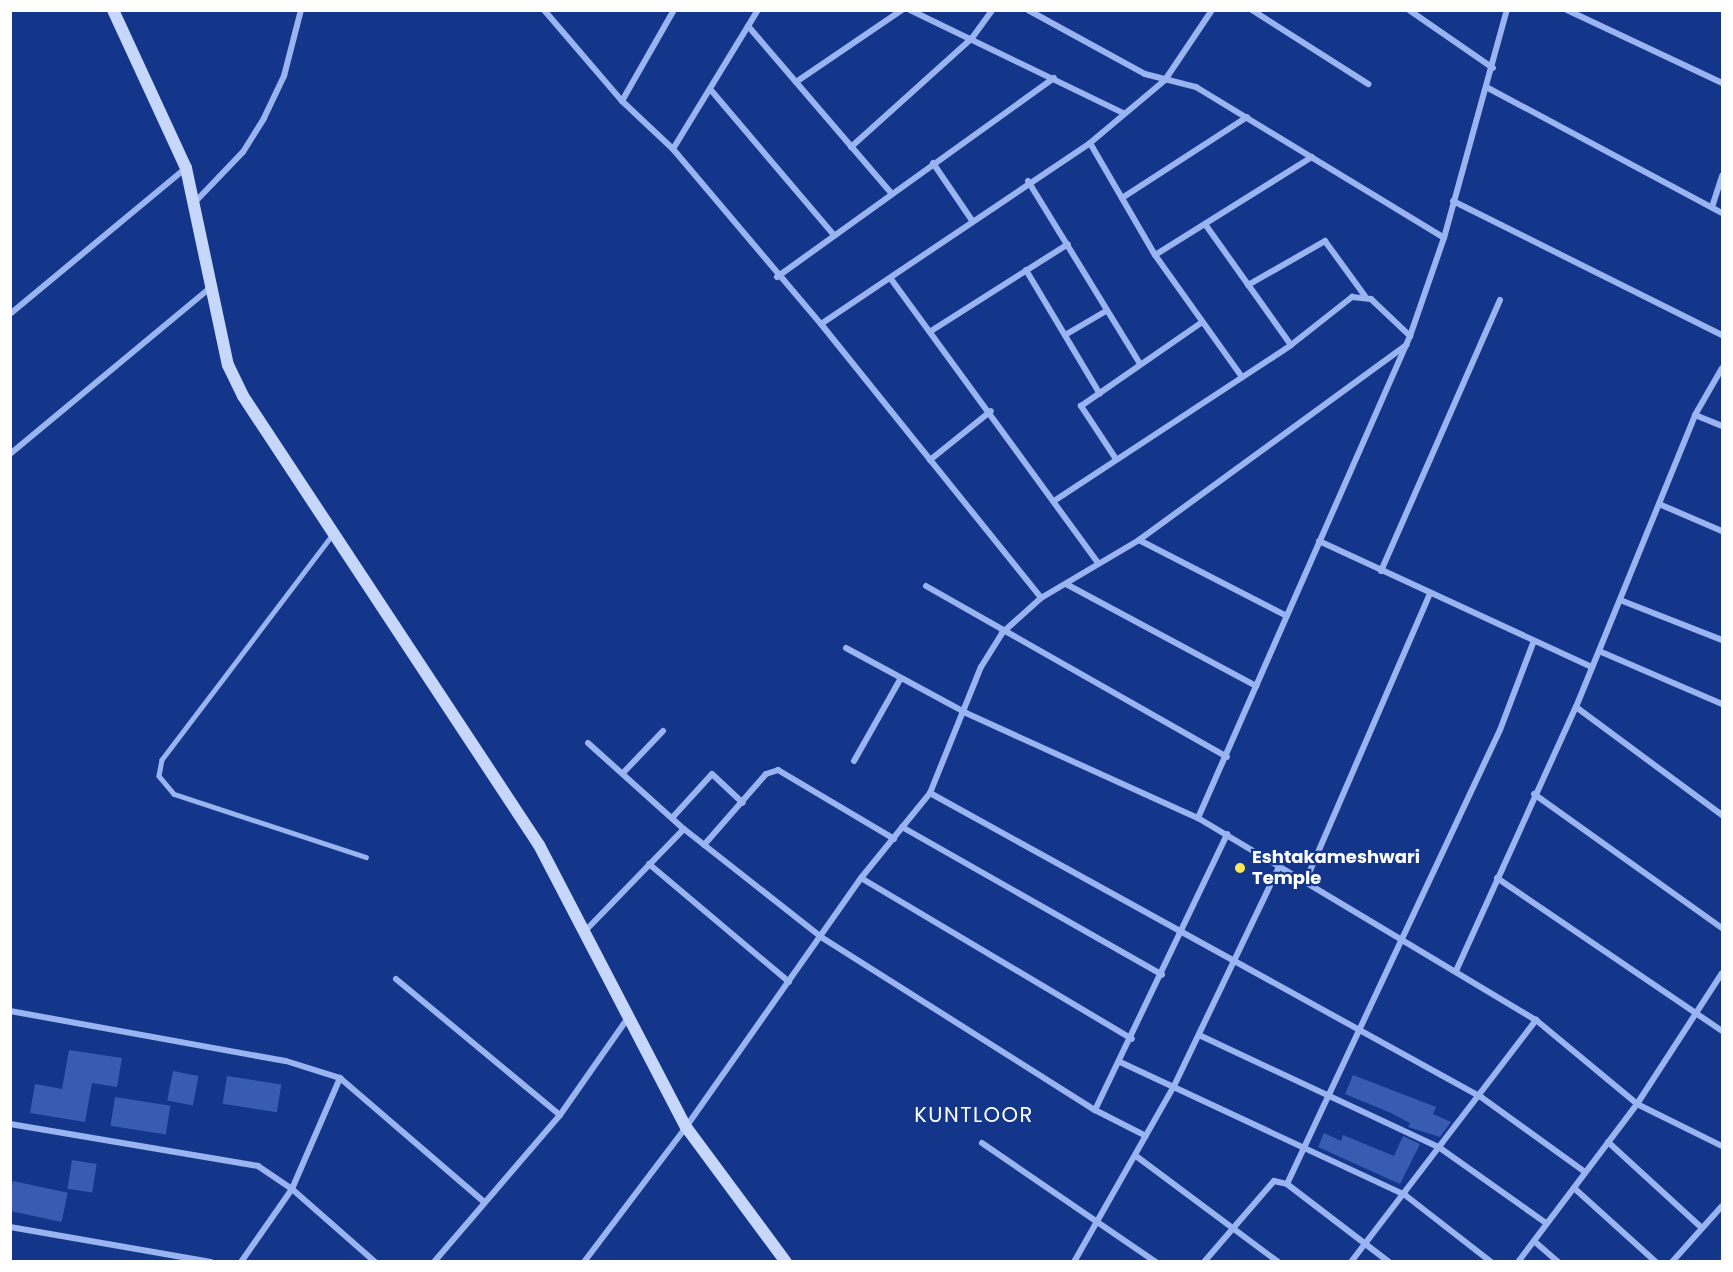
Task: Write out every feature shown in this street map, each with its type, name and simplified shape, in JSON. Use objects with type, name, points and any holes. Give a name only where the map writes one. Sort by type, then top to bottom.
[{"type":"street","points":[[113,10],[186,168],[213,286],[228,365],[332,536],[539,845],[587,928],[628,1018],[686,1127],[786,1262]]},
{"type":"street","points":[[195,202],[243,152],[264,118],[284,76],[301,10]]},
{"type":"street","points":[[544,10],[622,101],[673,149],[777,277],[822,324],[1041,598]]},
{"type":"street","points":[[622,101],[674,10]]},
{"type":"street","points":[[673,149],[758,10]]},
{"type":"street","points":[[796,82],[902,10]]},
{"type":"street","points":[[910,10],[1123,113]]},
{"type":"street","points":[[851,147],[972,38],[992,10]]},
{"type":"street","points":[[1028,10],[1165,80],[1196,87],[1444,238]]},
{"type":"street","points":[[822,324],[891,279],[971,219],[1090,142],[1165,80],[1212,10]]},
{"type":"street","points":[[1251,10],[1368,84]]},
{"type":"street","points":[[1409,10],[1493,68]]},
{"type":"street","points":[[1198,818],[1227,757],[1410,336],[1444,238],[1488,88],[1507,10]]},
{"type":"street","points":[[1567,10],[1722,83]]},
{"type":"street","points":[[748,26],[891,193]]},
{"type":"street","points":[[777,277],[1054,78]]},
{"type":"street","points":[[1488,88],[1722,213]]},
{"type":"street","points":[[710,89],[834,235]]},
{"type":"street","points":[[1122,198],[1247,117]]},
{"type":"street","points":[[1090,142],[1155,255],[1201,323],[1242,377]]},
{"type":"street","points":[[1155,255],[1312,157]]},
{"type":"street","points":[[933,163],[971,219]]},
{"type":"street","points":[[10,314],[186,168]]},
{"type":"street","points":[[1712,207],[1722,176]]},
{"type":"street","points":[[1028,181],[1139,362]]},
{"type":"street","points":[[1453,201],[1722,335]]},
{"type":"street","points":[[1205,224],[1291,345]]},
{"type":"street","points":[[1248,285],[1325,241],[1365,296],[1410,336]]},
{"type":"street","points":[[931,331],[1068,244]]},
{"type":"street","points":[[1026,270],[1100,394]]},
{"type":"street","points":[[891,279],[1057,499],[1097,561]]},
{"type":"street","points":[[10,454],[213,286]]},
{"type":"street","points":[[1057,499],[1291,345],[1352,297],[1365,296]]},
{"type":"street","points":[[1381,571],[1500,300]]},
{"type":"street","points":[[1065,335],[1106,311]]},
{"type":"street","points":[[1116,459],[1080,411],[1139,362],[1201,323]]},
{"type":"street","points":[[584,1262],[686,1127],[861,878],[930,793],[966,713],[981,667],[1002,633],[1041,598],[1066,584],[1097,561],[1139,540],[1406,345]]},
{"type":"street","points":[[1456,971],[1534,794],[1576,707],[1695,415],[1722,368]]},
{"type":"street","points":[[930,460],[991,411]]},
{"type":"street","points":[[1695,415],[1722,426]]},
{"type":"street","points":[[1659,504],[1722,531]]},
{"type":"street","points":[[1139,540],[1287,616]]},
{"type":"street","points":[[1319,541],[1533,643],[1592,667]]},
{"type":"street","points":[[1066,584],[1256,687]]},
{"type":"street","points":[[926,586],[1002,633],[1227,757]]},
{"type":"street","points":[[1306,880],[1430,594]]},
{"type":"street","points":[[1620,600],[1722,640]]},
{"type":"street","points":[[1287,1184],[1404,939],[1500,730],[1533,643]]},
{"type":"street","points":[[846,648],[966,713],[1198,818],[1227,834],[1536,1020],[1637,1104],[1722,1146]]},
{"type":"street","points":[[1599,651],[1722,704]]},
{"type":"street","points":[[854,761],[901,678]]},
{"type":"street","points":[[1576,707],[1722,815]]},
{"type":"street","points":[[623,773],[663,731]]},
{"type":"street","points":[[588,742],[684,829],[821,937],[1095,1110],[1146,1136]]},
{"type":"street","points":[[704,844],[743,803],[766,774],[778,770],[894,839]]},
{"type":"street","points":[[672,818],[712,774],[743,803]]},
{"type":"street","points":[[930,793],[1481,1097],[1585,1172]]},
{"type":"street","points":[[1534,794],[1722,928]]},
{"type":"street","points":[[902,827],[1162,975]]},
{"type":"street","points":[[587,928],[684,829]]},
{"type":"street","points":[[1095,1110],[1132,1039],[1227,834]]},
{"type":"street","points":[[649,864],[789,982]]},
{"type":"street","points":[[1074,1262],[1100,1222],[1174,1086],[1280,865]]},
{"type":"street","points":[[861,878],[1132,1039]]},
{"type":"street","points":[[1497,878],[1722,1031]]},
{"type":"street","points":[[1518,1262],[1637,1104],[1694,1012],[1722,973]]},
{"type":"street","points":[[396,979],[560,1114]]},
{"type":"street","points":[[10,1011],[286,1061],[340,1078],[484,1202]]},
{"type":"street","points":[[434,1262],[560,1114],[628,1018]]},
{"type":"street","points":[[1351,1262],[1481,1097],[1536,1020]]},
{"type":"street","points":[[1199,1035],[1440,1148],[1546,1223]]},
{"type":"street","points":[[1120,1062],[1404,1195],[1491,1262]]},
{"type":"street","points":[[241,1262],[292,1189],[340,1078]]},
{"type":"street","points":[[10,1124],[258,1166],[292,1189],[375,1262]]},
{"type":"street","points":[[1608,1142],[1702,1228]]},
{"type":"street","points":[[982,1143],[1156,1262]]},
{"type":"street","points":[[1136,1156],[1278,1262]]},
{"type":"street","points":[[1204,1262],[1271,1182],[1287,1184],[1389,1262]]},
{"type":"street","points":[[1574,1188],[1656,1262]]},
{"type":"street","points":[[1672,1262],[1722,1206]]},
{"type":"street","points":[[10,1227],[211,1262]]},
{"type":"street","points":[[1534,1241],[1558,1262]]},
{"type":"lane","points":[[332,536],[162,760],[159,776],[174,794],[366,857]]},
{"type":"building","points":[[69,1050],[122,1058],[117,1087],[92,1083],[85,1122],[30,1113],[35,1084],[62,1089]]},
{"type":"building","points":[[173,1071],[199,1076],[193,1105],[167,1100]]},
{"type":"building","points":[[1353,1075],[1436,1107],[1433,1114],[1451,1122],[1440,1137],[1408,1127],[1410,1123],[1391,1113],[1345,1094]]},
{"type":"building","points":[[227,1076],[281,1085],[277,1112],[223,1104]]},
{"type":"building","points":[[115,1097],[170,1106],[166,1134],[110,1126]]},
{"type":"building","points":[[1324,1133],[1341,1141],[1343,1135],[1394,1156],[1403,1136],[1420,1144],[1400,1184],[1318,1147]]},
{"type":"building","points":[[72,1160],[97,1164],[92,1193],[67,1189]]},
{"type":"building","points":[[13,1181],[68,1193],[62,1222],[10,1211]]},
{"type":"place","name":"Eshtakameshwari Temple","points":[[1240,868]]},
{"type":"district","name":"KUNTLOOR","points":[[974,1115]]}]
